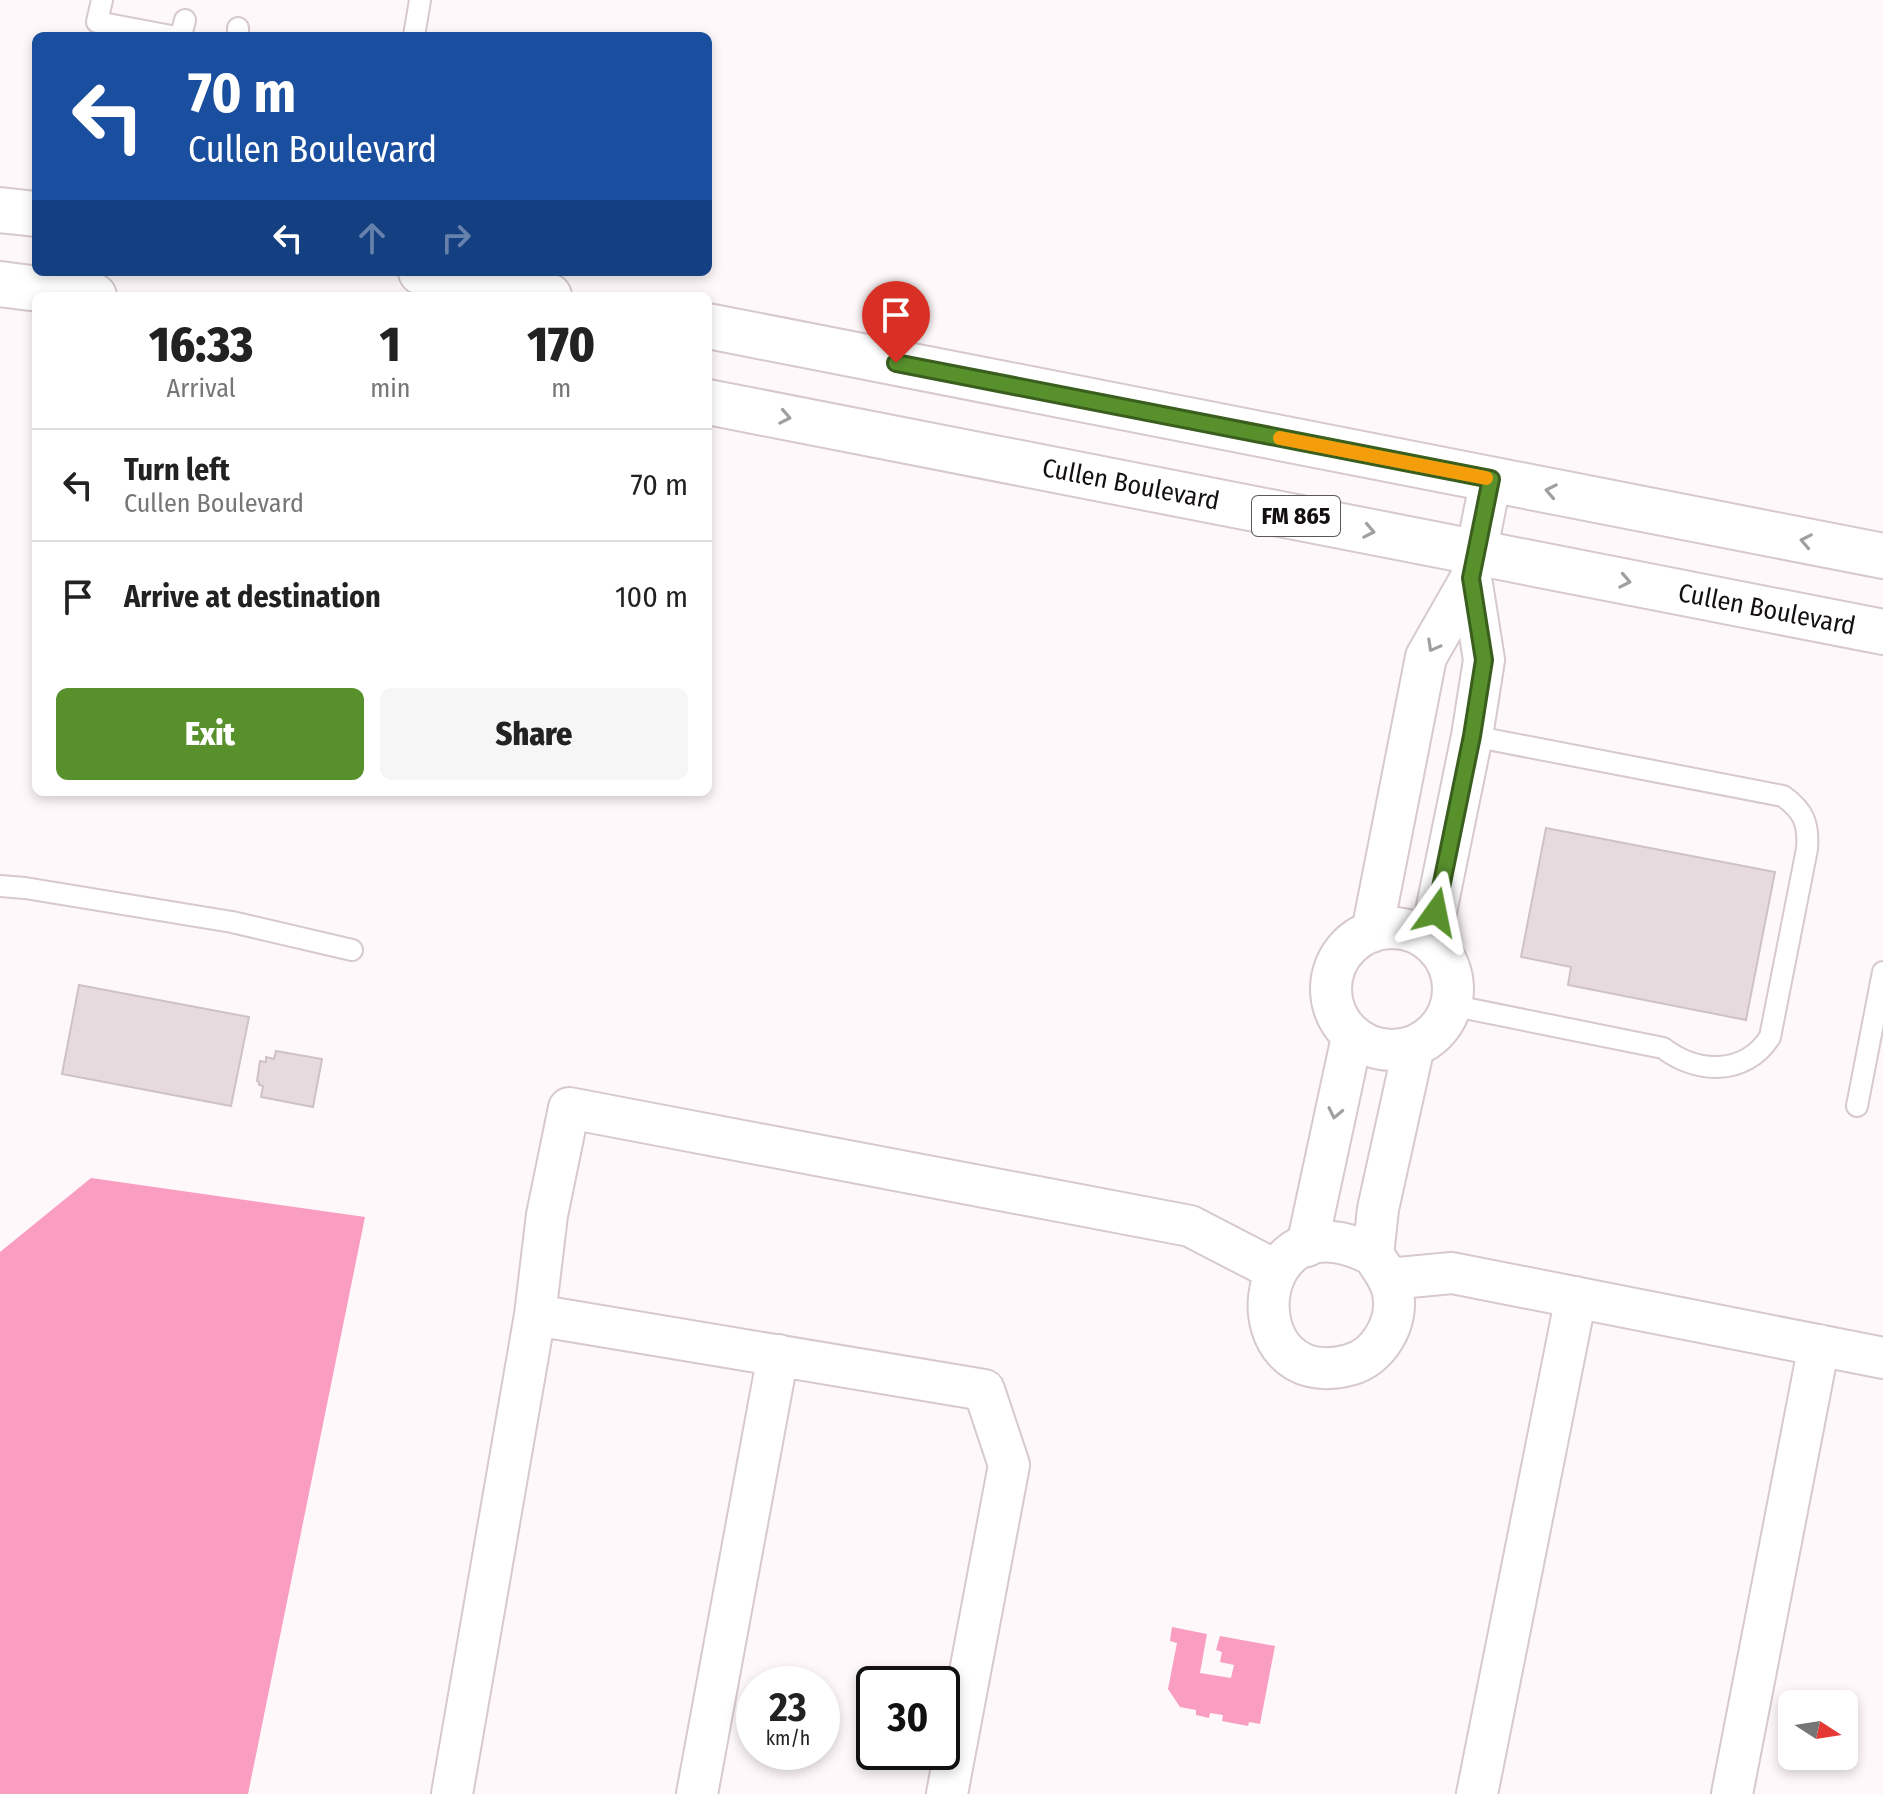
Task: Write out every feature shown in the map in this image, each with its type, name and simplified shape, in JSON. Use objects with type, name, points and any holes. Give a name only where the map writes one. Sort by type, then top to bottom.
[{"type":"main road","points":[[0,210],[32,214]]},
{"type":"main road","points":[[442,276],[528,292]]},
{"type":"main road","points":[[0,284],[63,292]]},
{"type":"main road","points":[[712,327],[1883,556]]},
{"type":"main road","name":"Cullen Boulevard","points":[[712,403],[1474,565],[1883,632]]},
{"type":"street","points":[[1372,932],[1426,657],[1474,565],[1491,479]]},
{"type":"street","points":[[1430,941],[1472,736],[1484,660],[1474,565]]},
{"type":"street","points":[[1380,928],[1400,928],[1430,941],[1446,961],[1452,980],[1450,1005],[1444,1021],[1431,1036],[1414,1046],[1393,1050],[1373,1047],[1352,1037],[1340,1022],[1332,1004],[1331,984],[1336,964],[1346,948],[1361,935],[1380,928]]},
{"type":"street","points":[[1307,1246],[1352,1037]]},
{"type":"street","points":[[1414,1046],[1378,1209],[1381,1267],[1393,1293],[1393,1314],[1387,1335],[1374,1352],[1357,1363],[1336,1369],[1315,1368],[1295,1359],[1280,1345],[1270,1326],[1267,1305],[1270,1284],[1277,1271],[1296,1252],[1314,1243],[1335,1241],[1356,1246],[1381,1267],[1452,1273],[1883,1358]]},
{"type":"street","points":[[452,1794],[535,1315],[547,1215],[569,1108],[1190,1226],[1277,1271]]},
{"type":"street","points":[[1477,1794],[1576,1297]]},
{"type":"street","points":[[535,1315],[984,1390],[1009,1465],[947,1794]]},
{"type":"street","points":[[1732,1794],[1819,1345]]},
{"type":"street","points":[[697,1794],[778,1355]]},
{"type":"lane","points":[[102,0],[97,22],[150,32]]},
{"type":"lane","points":[[415,32],[420,0]]},
{"type":"lane","points":[[1450,1005],[1663,1048],[1690,1065],[1711,1069],[1740,1061],[1763,1048],[1770,1037],[1807,849],[1806,819],[1799,807],[1783,796],[1472,736]]},
{"type":"lane","points":[[0,886],[232,922],[352,950]]},
{"type":"lane","points":[[1857,1106],[1883,972]]},
{"type":"shaded area","points":[[91,1178],[365,1217],[248,1794],[0,1794],[0,1252]]},
{"type":"shaded area","points":[[1172,1627],[1207,1634],[1200,1673],[1231,1678],[1234,1665],[1220,1662],[1222,1652],[1216,1650],[1220,1636],[1275,1646],[1260,1724],[1249,1722],[1248,1726],[1222,1721],[1223,1715],[1210,1713],[1209,1718],[1196,1715],[1196,1710],[1180,1707],[1168,1689],[1177,1643],[1170,1641]]},
{"type":"building","points":[[1546,828],[1775,872],[1746,1020],[1568,985],[1571,967],[1521,957]]},
{"type":"building","points":[[79,985],[249,1017],[231,1106],[62,1074]]},
{"type":"building","points":[[276,1051],[322,1059],[313,1107],[261,1097],[263,1086],[257,1081],[260,1061],[266,1062],[266,1057],[274,1059]]},
{"type":"slow traffic","points":[[1280,438],[1486,478]]},
{"type":"route","points":[[896,363],[1491,479],[1471,578],[1484,660],[1472,736],[1436,912]]}]
